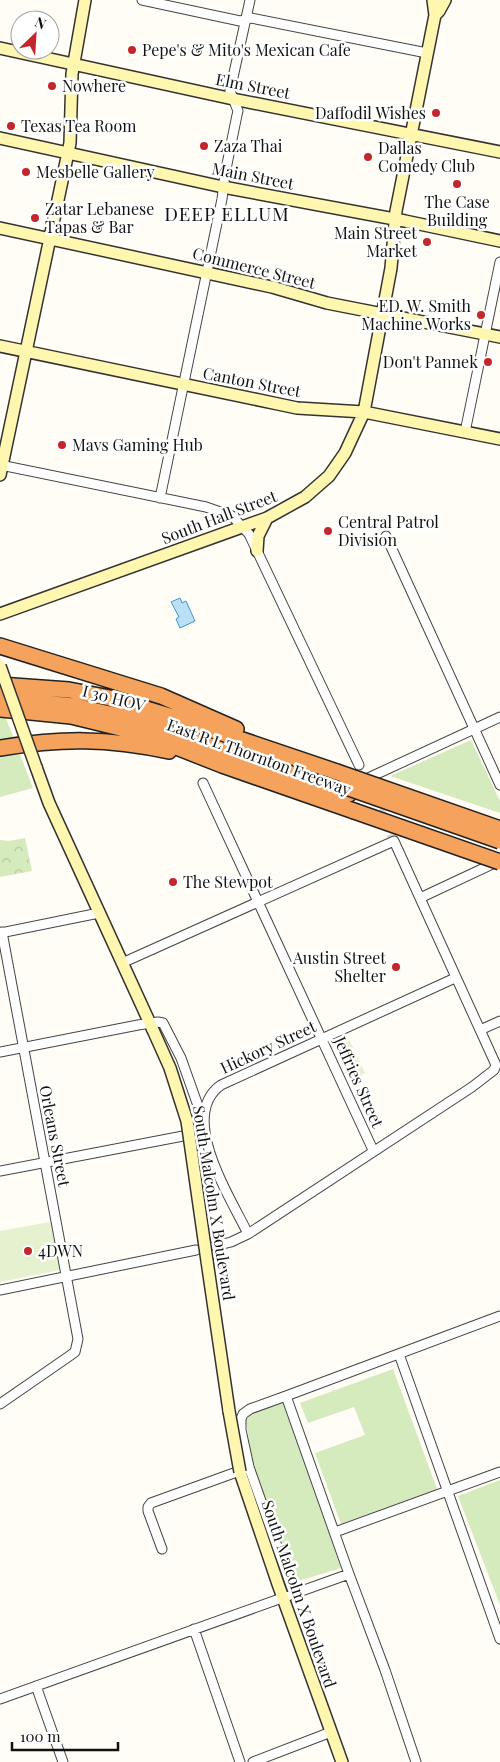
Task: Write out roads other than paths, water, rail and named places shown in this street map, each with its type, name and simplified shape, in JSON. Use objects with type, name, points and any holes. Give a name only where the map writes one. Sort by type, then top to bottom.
[{"type":"highway","points":[[0,646],[185,705],[301,759]]},
{"type":"highway","name":"East R L Thornton Freeway","points":[[0,685],[68,690],[110,698],[301,759],[500,829]]},
{"type":"highway","name":"I 30 HOV","points":[[0,694],[56,698],[112,709],[171,727],[500,847]]},
{"type":"highway","name":"I 30 HOV","points":[[0,699],[74,706],[132,719],[500,841]]},
{"type":"highway","name":"East R L Thornton Freeway","points":[[0,709],[71,716],[109,724],[156,738],[222,765],[500,861]]},
{"type":"highway","points":[[0,748],[29,743],[103,740],[137,744],[222,765]]},
{"type":"highway","points":[[0,758],[29,743]]},
{"type":"street","points":[[85,0],[73,65],[70,143],[1,468],[160,498],[232,516],[244,527],[257,551],[359,765]]},
{"type":"street","points":[[142,0],[240,21],[251,18],[427,53]]},
{"type":"street","points":[[160,498],[238,115],[230,91],[250,0]]},
{"type":"street","points":[[433,0],[435,15]]},
{"type":"street","points":[[435,15],[445,0]]},
{"type":"street","name":"South Hall Street","points":[[0,614],[268,518],[305,497],[329,476],[345,453],[364,412],[391,268],[395,219],[435,15]]},
{"type":"street","name":"Elm Street","points":[[0,48],[233,99],[500,152]]},
{"type":"street","name":"Main Street","points":[[0,138],[223,187],[395,219],[500,241]]},
{"type":"street","name":"Commerce Street","points":[[0,228],[272,287],[327,303],[500,338]]},
{"type":"street","points":[[465,432],[500,262]]},
{"type":"street","name":"Canton Street","points":[[0,346],[297,408],[364,412],[500,439]]},
{"type":"street","points":[[257,551],[258,536],[268,518]]},
{"type":"street","points":[[386,536],[500,785]]},
{"type":"street","name":"South Malcolm X Boulevard","points":[[0,666],[49,803],[152,1026],[170,1068],[187,1121],[235,1447],[246,1491],[278,1584],[289,1596],[342,1762]]},
{"type":"street","points":[[366,779],[500,718]]},
{"type":"street","name":"Jeffries Street","points":[[203,782],[323,1038],[373,1150]]},
{"type":"street","points":[[122,963],[394,841],[496,1065],[494,1070],[472,1087],[373,1150],[248,1234],[215,1246]]},
{"type":"street","points":[[420,898],[500,861]]},
{"type":"street","points":[[1,932],[99,913]]},
{"type":"street","name":"Orleans Street","points":[[0,1404],[75,1352],[78,1333],[1,932]]},
{"type":"street","name":"Hickory Street","points":[[248,1234],[211,1157],[204,1132],[203,1119],[210,1094],[221,1085],[456,978]]},
{"type":"street","points":[[480,1030],[500,1021]]},
{"type":"street","points":[[0,1052],[152,1026],[158,1022],[162,1023],[166,1027],[181,1058],[203,1119]]},
{"type":"street","points":[[0,1171],[204,1132]]},
{"type":"street","points":[[0,1290],[196,1250]]},
{"type":"street","points":[[289,1596],[249,1467],[241,1430],[243,1414],[250,1409],[500,1316]]},
{"type":"street","points":[[399,1354],[500,1639]]},
{"type":"street","points":[[286,1396],[385,1670],[416,1762]]},
{"type":"street","points":[[162,1549],[150,1519],[148,1507],[151,1503],[249,1467]]},
{"type":"street","points":[[335,1532],[500,1472]]},
{"type":"street","points":[[0,1699],[349,1574]]},
{"type":"street","points":[[194,1629],[240,1762]]},
{"type":"street","points":[[36,1686],[63,1762]]},
{"type":"street","points":[[252,1762],[331,1732]]},
{"type":"water","points":[[180,598],[182,603],[186,601],[195,621],[180,628],[176,619],[179,617],[171,602]]},
{"type":"tunnel","points":[[374,797],[394,841]]},
{"type":"place","name":"Pepe's & Mito's Mexican Cafe","points":[[132,50]]},
{"type":"place","name":"Nowhere","points":[[52,86]]},
{"type":"place","name":"Daffodil Wishes","points":[[436,113]]},
{"type":"place","name":"Texas Tea Room","points":[[11,126]]},
{"type":"place","name":"Zaza Thai","points":[[204,146]]},
{"type":"place","name":"Dallas Comedy Club","points":[[368,157]]},
{"type":"place","name":"Mesbelle Gallery","points":[[26,172]]},
{"type":"place","name":"The Case Building","points":[[457,184]]},
{"type":"place","name":"Zatar Lebanese Tapas & Bar","points":[[35,218]]},
{"type":"place","name":"Main Street Market","points":[[427,242]]},
{"type":"place","name":"ED. W. Smith Machine Works","points":[[481,315]]},
{"type":"place","name":"Don't Pannek","points":[[488,362]]},
{"type":"place","name":"Mavs Gaming Hub","points":[[62,445]]},
{"type":"place","name":"Central Patrol Division","points":[[328,531]]},
{"type":"place","name":"The Stewpot","points":[[173,882]]},
{"type":"place","name":"Austin Street Shelter","points":[[396,967]]},
{"type":"place","name":"4DWN","points":[[28,1251]]},
{"type":"district","name":"DEEP ELLUM","points":[[227,214]]}]
